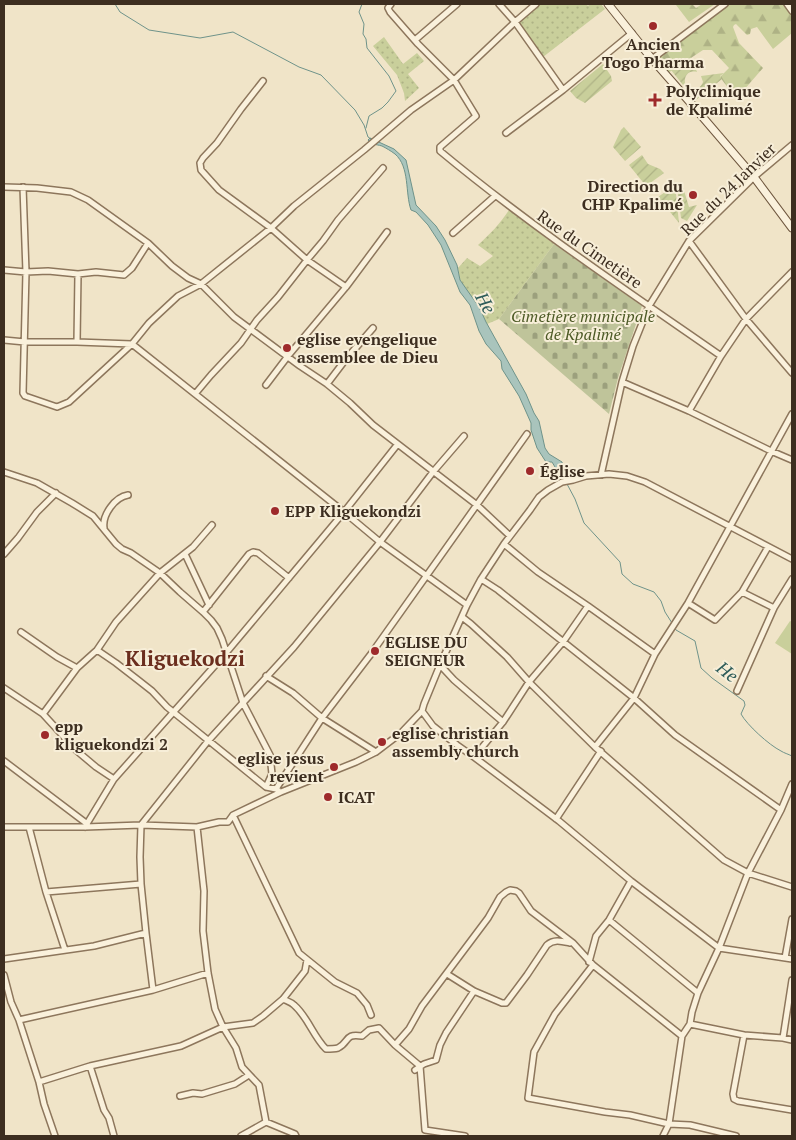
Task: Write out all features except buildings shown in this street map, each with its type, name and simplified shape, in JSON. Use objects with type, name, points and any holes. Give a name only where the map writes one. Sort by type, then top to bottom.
[{"type":"main road","points":[[610,5],[652,59],[754,177],[792,228]]},
{"type":"street","points":[[391,4],[388,8],[390,12],[454,80]]},
{"type":"street","points":[[415,40],[457,4]]},
{"type":"street","points":[[499,4],[515,22],[563,90]]},
{"type":"street","points":[[23,187],[26,272],[23,393],[28,397],[57,407],[69,402],[132,344],[150,323],[178,296],[201,284],[272,228],[294,206],[411,110],[454,80],[536,4]]},
{"type":"street","points":[[652,59],[722,4]]},
{"type":"street","points":[[786,4],[792,11]]},
{"type":"street","points":[[506,132],[563,90],[632,33]]},
{"type":"street","name":"Rue du Cimetière","points":[[454,80],[476,116],[440,147],[440,151],[495,196],[721,356]]},
{"type":"street","points":[[263,81],[240,109],[217,143],[203,158],[200,163],[201,170],[219,190],[272,228],[307,260],[346,287]]},
{"type":"street","name":"Rue du 24 Janvier","points":[[601,475],[622,382],[633,346],[649,306],[689,241],[754,177],[792,145]]},
{"type":"street","points":[[195,394],[241,343],[257,320],[278,297],[338,220],[384,168]]},
{"type":"street","points":[[4,187],[71,192],[88,200],[148,243],[172,266],[188,278],[201,284],[234,317],[350,403],[397,445],[477,505],[510,536]]},
{"type":"street","points":[[453,232],[495,196]]},
{"type":"street","points":[[266,385],[346,287],[387,232]]},
{"type":"street","points":[[689,241],[746,319],[792,373]]},
{"type":"street","points":[[4,270],[78,274],[96,272],[124,275],[132,268],[148,243]]},
{"type":"street","points":[[689,411],[721,356],[746,319],[792,272]]},
{"type":"street","points":[[77,342],[78,274]]},
{"type":"street","points":[[326,384],[373,328]]},
{"type":"street","points":[[4,340],[132,344],[380,542],[467,605]]},
{"type":"street","points":[[622,382],[689,411],[792,460]]},
{"type":"street","points":[[595,747],[634,698],[655,654],[688,603],[792,414]]},
{"type":"street","points":[[278,790],[322,718],[371,654],[527,434]]},
{"type":"street","points":[[153,990],[141,884],[141,825],[224,721],[294,647],[380,542],[433,472],[464,436]]},
{"type":"street","points":[[86,825],[114,779],[226,653],[344,512],[397,445]]},
{"type":"street","points":[[4,472],[37,483],[92,516],[116,544],[160,572],[203,612],[217,628],[243,703],[270,755],[272,774],[266,787]]},
{"type":"street","points":[[4,827],[141,825],[197,827],[228,822],[234,815],[278,790],[356,762],[376,752],[401,733],[422,711],[440,665],[481,579],[539,496],[565,481],[586,476],[609,474],[628,476],[645,482],[792,559]]},
{"type":"street","points":[[4,554],[37,512],[56,493]]},
{"type":"street","points":[[104,529],[103,522],[109,509],[122,496],[128,495]]},
{"type":"street","points":[[43,714],[77,668],[97,650],[116,622],[160,572],[193,547],[212,525]]},
{"type":"street","points":[[504,544],[538,572],[655,654]]},
{"type":"street","points":[[688,603],[715,620],[742,592],[768,547]]},
{"type":"street","points":[[203,612],[249,554],[253,552],[258,553],[289,578]]},
{"type":"street","points":[[185,554],[209,605]]},
{"type":"street","points":[[737,691],[774,608],[792,578]]},
{"type":"street","points":[[481,579],[498,590],[634,698],[675,735],[781,810]]},
{"type":"street","points":[[742,592],[774,608]]},
{"type":"street","points":[[474,757],[504,722],[529,682],[563,642],[588,606]]},
{"type":"street","points":[[462,617],[507,657],[529,682],[595,747],[724,860],[748,872],[792,887]]},
{"type":"street","points":[[21,632],[57,657],[77,668]]},
{"type":"street","points":[[97,650],[116,662],[173,712],[266,787],[278,790]]},
{"type":"street","points":[[440,665],[454,680],[504,722]]},
{"type":"street","points":[[266,676],[293,693],[322,718],[376,752]]},
{"type":"street","points":[[4,688],[43,714],[77,752],[114,779]]},
{"type":"street","points":[[422,711],[433,726],[556,819],[631,881],[719,948],[792,959]]},
{"type":"street","points":[[556,819],[601,751]]},
{"type":"street","points":[[4,761],[86,825]]},
{"type":"street","points":[[664,1136],[669,1124],[682,1036],[690,1024],[698,993],[719,948],[748,872],[781,810],[792,784]]},
{"type":"street","points":[[234,815],[299,953],[335,982],[357,992],[367,1005],[371,1015]]},
{"type":"street","points":[[29,827],[46,892],[65,950]]},
{"type":"street","points":[[197,827],[204,891],[203,931],[215,1009],[236,1048],[242,1067],[259,1085],[266,1122]]},
{"type":"street","points":[[631,881],[609,920],[596,936],[591,964],[555,1014],[534,1052],[528,1098],[630,1115],[669,1124],[690,1125],[736,1136]]},
{"type":"street","points":[[46,892],[141,884]]},
{"type":"street","points":[[395,1045],[409,1029],[422,1006],[488,918],[500,897],[510,890],[516,890],[531,910],[573,943],[591,964],[682,1036]]},
{"type":"street","points":[[785,958],[792,919]]},
{"type":"street","points":[[609,920],[698,993]]},
{"type":"street","points":[[4,959],[94,946],[146,933]]},
{"type":"street","points":[[447,974],[474,990],[502,1003],[506,1003],[551,941],[559,940],[573,943]]},
{"type":"street","points":[[39,1082],[90,1066],[181,1046],[223,1027],[253,1023],[283,1000],[305,971],[307,960]]},
{"type":"street","points":[[18,1020],[153,990],[208,973]]},
{"type":"street","points":[[4,974],[11,1002],[39,1082],[55,1136]]},
{"type":"street","points":[[783,1038],[792,980]]},
{"type":"street","points":[[418,1068],[436,1060],[446,1032],[474,990]]},
{"type":"street","points":[[283,1000],[293,1004],[326,1049],[338,1048],[352,1035],[362,1036],[369,1030],[379,1028],[418,1068],[424,1133],[465,1136]]},
{"type":"street","points":[[690,1024],[744,1035],[792,1040]]},
{"type":"street","points":[[744,1035],[733,1094],[734,1099],[792,1110]]},
{"type":"street","points":[[90,1066],[114,1136]]},
{"type":"street","points":[[180,1096],[193,1093],[202,1094],[235,1084],[249,1075]]},
{"type":"street","points":[[241,1136],[266,1122]]},
{"type":"street","points":[[266,1122],[296,1136]]},
{"type":"green space","points":[[532,4],[586,4],[588,6],[590,4],[601,4],[605,9],[543,57],[513,20]]},
{"type":"green space","points":[[677,4],[692,4],[696,8],[702,4],[715,4],[689,22]]},
{"type":"green space","points":[[730,4],[783,4],[792,15],[792,33],[773,49],[757,27],[751,29],[750,34],[747,35],[736,24],[734,25],[739,43],[763,68],[736,99],[720,77],[729,68],[712,50],[703,50],[668,73],[659,62],[660,55]]},
{"type":"green space","points":[[384,37],[403,64],[417,53],[424,61],[408,74],[419,88],[405,101],[397,75],[373,46]]},
{"type":"green space","points":[[691,57],[697,72],[688,74],[683,85],[671,70]]},
{"type":"green space","points":[[603,64],[612,81],[585,103],[576,98],[570,91]]},
{"type":"green space","points":[[724,73],[720,76],[722,79],[696,100],[685,87],[696,89],[703,82],[701,76]]},
{"type":"green space","points":[[624,127],[641,147],[625,161],[613,147]]},
{"type":"green space","points":[[642,155],[648,164],[660,169],[664,173],[646,186],[629,165]]},
{"type":"green space","points":[[682,184],[689,207],[697,205],[687,221],[681,218],[677,187]]},
{"type":"green space","points":[[675,185],[679,223],[658,197]]},
{"type":"green space","points":[[509,210],[554,244],[499,319],[487,324],[460,280],[458,268],[467,258],[480,266],[493,256],[478,245],[495,229]]},
{"type":"green space","name":"Cimetière municipale de Kpalimé","points":[[554,244],[642,306],[618,378],[609,414],[499,319]]},
{"type":"green space","points":[[790,621],[792,622],[792,654],[775,643]]},
{"type":"water","points":[[370,138],[394,149],[406,160],[416,205],[436,226],[445,240],[457,265],[460,280],[479,307],[539,421],[545,448],[549,454],[562,462],[564,470],[558,472],[552,462],[546,462],[537,448],[531,430],[531,423],[519,396],[502,369],[501,361],[486,344],[479,331],[470,305],[460,292],[441,245],[428,225],[416,212],[411,210],[405,173],[400,159],[382,146],[371,143],[368,140]]},
{"type":"waterway","name":"He","points":[[115,4],[120,12],[149,30],[200,38],[233,32],[299,67],[321,75],[355,110],[364,125],[368,137],[371,139]]},
{"type":"waterway","points":[[362,4],[359,12],[364,24],[363,34],[366,39],[367,48],[389,76],[396,91],[382,108],[369,116],[366,128]]},
{"type":"waterway","name":"He","points":[[563,470],[566,480]]},
{"type":"waterway","name":"He","points":[[567,484],[584,523],[620,562],[622,574],[633,584],[654,592],[661,601],[672,623]]},
{"type":"waterway","name":"He","points":[[674,627],[695,641],[701,668],[744,701],[745,705],[741,714],[748,724],[771,744],[792,756]]},
{"type":"place","name":"Ancien Togo Pharma","points":[[653,26]]},
{"type":"place","name":"Polyclinique de Kpalimé","points":[[655,100]]},
{"type":"place","name":"Direction du CHP Kpalimé","points":[[693,195]]},
{"type":"place","name":"eglise evengelique assemblee de Dieu","points":[[287,348]]},
{"type":"place","name":"Église","points":[[530,471]]},
{"type":"place","name":"EPP Kliguekondzi","points":[[275,511]]},
{"type":"place","name":"EGLISE DU SEIGNEUR","points":[[375,651]]},
{"type":"place","name":"epp kliguekondzi 2","points":[[45,735]]},
{"type":"place","name":"eglise christian assembly church","points":[[382,742]]},
{"type":"place","name":"eglise jesus revient","points":[[334,767]]},
{"type":"place","name":"ICAT","points":[[328,797]]},
{"type":"district","name":"Kliguekodzi","points":[[185,659]]}]
